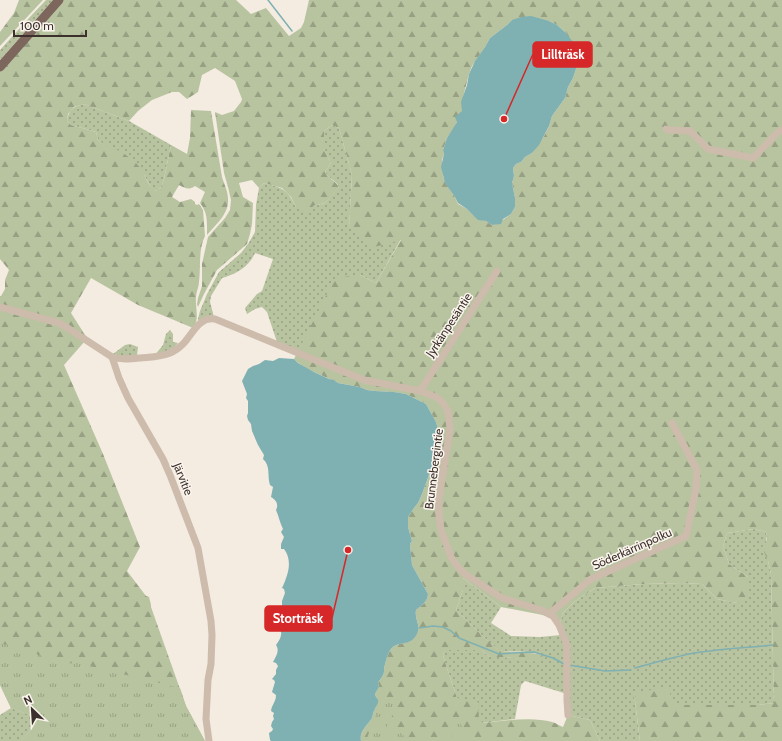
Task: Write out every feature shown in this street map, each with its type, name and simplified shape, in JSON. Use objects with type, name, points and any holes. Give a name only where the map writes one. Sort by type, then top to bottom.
[{"type":"main road","points":[[0,67],[59,0]]},
{"type":"street","points":[[666,129],[690,131],[708,149],[753,158],[777,133],[782,130]]},
{"type":"street","name":"Jyrkänpesäntie","points":[[420,391],[497,271]]},
{"type":"street","points":[[0,307],[66,326],[112,357]]},
{"type":"street","name":"Brunnebergintie","points":[[112,357],[129,359],[169,354],[183,344],[198,325],[211,318],[364,380],[420,391],[436,397],[446,408],[449,416],[450,428],[440,485],[439,514],[443,537],[454,563],[465,574],[502,598],[541,610],[549,614]]},
{"type":"street","name":"Järvitie","points":[[112,357],[128,398],[163,459],[198,548],[212,634],[212,652],[208,680],[206,719],[209,741]]},
{"type":"street","name":"Söderkärrinpolku","points":[[549,614],[591,579],[686,536],[696,489],[697,470],[672,423]]},
{"type":"street","points":[[549,614],[559,625],[567,645],[568,715]]},
{"type":"green space","points":[[19,0],[43,0],[0,46],[0,32],[14,13]]},
{"type":"green space","points":[[46,0],[53,0],[0,60],[0,50]]},
{"type":"green space","points":[[63,0],[236,0],[251,14],[266,8],[289,36],[301,28],[304,22],[309,0],[782,0],[782,741],[640,741],[634,693],[669,687],[672,705],[758,705],[774,703],[771,574],[768,561],[762,547],[767,541],[766,532],[754,529],[727,533],[723,546],[729,564],[748,577],[748,599],[737,603],[717,599],[702,584],[643,584],[595,588],[574,602],[563,613],[559,625],[548,616],[501,607],[463,578],[463,590],[456,610],[499,649],[503,651],[543,655],[538,662],[504,657],[490,657],[481,650],[445,650],[443,655],[444,659],[457,698],[478,702],[479,719],[483,723],[536,719],[552,722],[563,727],[568,715],[590,720],[600,741],[361,741],[362,731],[372,718],[378,702],[375,694],[379,687],[378,683],[384,674],[385,664],[389,653],[396,645],[410,641],[415,636],[418,629],[416,610],[428,597],[428,594],[412,565],[410,544],[412,541],[408,527],[408,517],[418,503],[422,494],[440,449],[441,440],[436,422],[426,404],[406,394],[367,390],[360,387],[338,383],[305,367],[294,359],[335,278],[360,275],[376,283],[401,240],[370,248],[349,227],[352,175],[339,128],[332,125],[324,131],[324,149],[331,163],[325,172],[339,187],[325,203],[313,206],[308,216],[296,207],[291,197],[282,188],[264,183],[259,188],[252,180],[239,183],[243,197],[253,203],[252,224],[247,244],[217,270],[198,307],[198,298],[202,286],[202,264],[208,237],[230,210],[231,200],[224,173],[215,112],[222,115],[234,111],[242,99],[235,81],[215,68],[202,75],[198,92],[187,99],[179,92],[172,92],[152,100],[138,111],[129,121],[84,104],[74,107],[68,114],[67,121],[71,125],[96,132],[98,140],[120,151],[136,163],[150,186],[156,191],[161,187],[164,179],[171,145],[187,154],[190,138],[191,110],[211,111],[222,177],[228,196],[228,204],[224,214],[207,235],[206,214],[200,203],[205,192],[195,186],[187,188],[179,185],[172,197],[180,202],[191,199],[195,202],[195,204],[199,204],[203,210],[205,236],[201,247],[199,284],[196,295],[197,313],[193,328],[138,305],[91,278],[71,313],[87,338],[65,323],[0,306],[0,296],[5,289],[5,280],[9,270],[0,259],[0,71]],"holes":[[[512,20],[549,21],[557,25],[566,33],[576,52],[576,69],[565,98],[552,116],[544,136],[532,153],[516,164],[513,168],[514,176],[512,183],[515,207],[511,214],[497,224],[492,225],[486,221],[478,219],[467,209],[458,204],[443,176],[443,150],[447,138],[454,128],[462,111],[464,93],[472,66],[490,38]]]},
{"type":"green space","points":[[84,104],[129,121],[171,145],[161,187],[156,191],[152,189],[144,175],[98,140],[96,132],[71,125],[67,121],[72,109]]},
{"type":"green space","points":[[332,125],[339,128],[352,175],[349,227],[401,239],[376,283],[360,275],[296,355],[279,348],[267,312],[262,307],[247,314],[245,308],[257,294],[262,291],[273,259],[255,253],[246,266],[222,278],[211,296],[210,302],[214,317],[199,322],[198,319],[200,311],[219,272],[241,253],[255,232],[256,205],[259,188],[264,183],[284,190],[290,196],[296,207],[313,206],[325,203],[339,187],[336,182],[325,172],[331,163],[324,149],[324,131]]},
{"type":"green space","points":[[0,308],[53,322],[85,341],[64,365],[103,454],[140,547],[127,571],[146,596],[149,597],[151,607],[186,706],[205,741],[21,741],[37,723],[36,717],[11,708],[0,685]]},
{"type":"green space","points":[[170,330],[173,334],[173,342],[178,343],[173,349],[155,355],[163,345],[166,334]]},
{"type":"green space","points":[[130,344],[138,347],[137,355],[125,357],[113,354],[125,345]]},
{"type":"green space","points":[[754,529],[766,532],[768,561],[771,574],[774,703],[758,705],[671,705],[634,693],[640,741],[600,741],[590,720],[568,715],[567,694],[525,681],[521,685],[515,719],[482,723],[457,698],[443,655],[445,649],[481,650],[490,657],[537,661],[543,655],[502,651],[479,633],[456,610],[463,590],[463,578],[501,607],[491,623],[511,636],[540,637],[561,635],[559,625],[563,613],[574,602],[595,588],[643,584],[702,584],[717,599],[737,603],[748,577],[729,564],[723,546],[727,533]]},
{"type":"green space","points":[[0,644],[25,647],[54,664],[77,663],[180,688],[186,706],[205,741],[21,741],[37,723],[36,717],[11,708],[0,685]]},
{"type":"green space","points":[[377,697],[398,702],[385,730],[400,732],[409,741],[366,741],[375,716]]},
{"type":"green space","points":[[11,708],[36,717],[37,723],[21,741],[0,741],[0,715]]},
{"type":"green space","points":[[458,719],[470,741],[450,741]]},
{"type":"water","points":[[531,16],[549,21],[557,25],[566,33],[573,42],[576,52],[576,69],[565,98],[552,116],[549,126],[539,145],[532,153],[516,164],[513,168],[514,176],[512,183],[515,207],[511,214],[503,219],[501,224],[492,225],[486,221],[478,220],[467,209],[458,203],[445,183],[441,167],[444,154],[443,150],[447,138],[457,122],[455,117],[462,111],[461,102],[469,74],[475,61],[490,38],[512,20]]},
{"type":"water","points":[[279,358],[294,359],[314,372],[338,383],[360,387],[367,390],[406,394],[426,404],[436,422],[441,440],[440,449],[422,494],[418,503],[408,517],[408,527],[412,541],[410,544],[412,565],[428,594],[428,597],[416,610],[418,630],[415,637],[410,642],[396,645],[389,653],[385,664],[384,674],[378,683],[379,687],[375,694],[378,703],[372,718],[362,731],[361,741],[270,740],[269,733],[273,729],[271,726],[274,719],[274,713],[271,711],[276,695],[272,692],[275,682],[272,679],[276,674],[278,666],[273,662],[278,651],[276,645],[281,635],[279,623],[282,618],[282,601],[285,593],[284,589],[282,588],[288,573],[289,563],[287,554],[284,549],[281,549],[281,544],[284,537],[281,532],[283,529],[276,510],[276,502],[271,497],[273,487],[269,482],[268,468],[263,459],[264,455],[258,445],[252,431],[251,424],[248,420],[247,394],[242,381],[248,369],[265,360],[273,361]]},
{"type":"waterway","points":[[268,0],[292,31]]},
{"type":"waterway","points":[[419,628],[433,626],[443,627],[451,631],[459,638],[499,654],[534,652],[553,658],[564,664]]},
{"type":"waterway","points":[[635,668],[689,654],[773,645]]},
{"type":"waterway","points":[[569,665],[605,671],[631,670]]},
{"type":"place","name":"Lillträsk","points":[[504,119]]},
{"type":"place","name":"Storträsk","points":[[348,550]]}]
